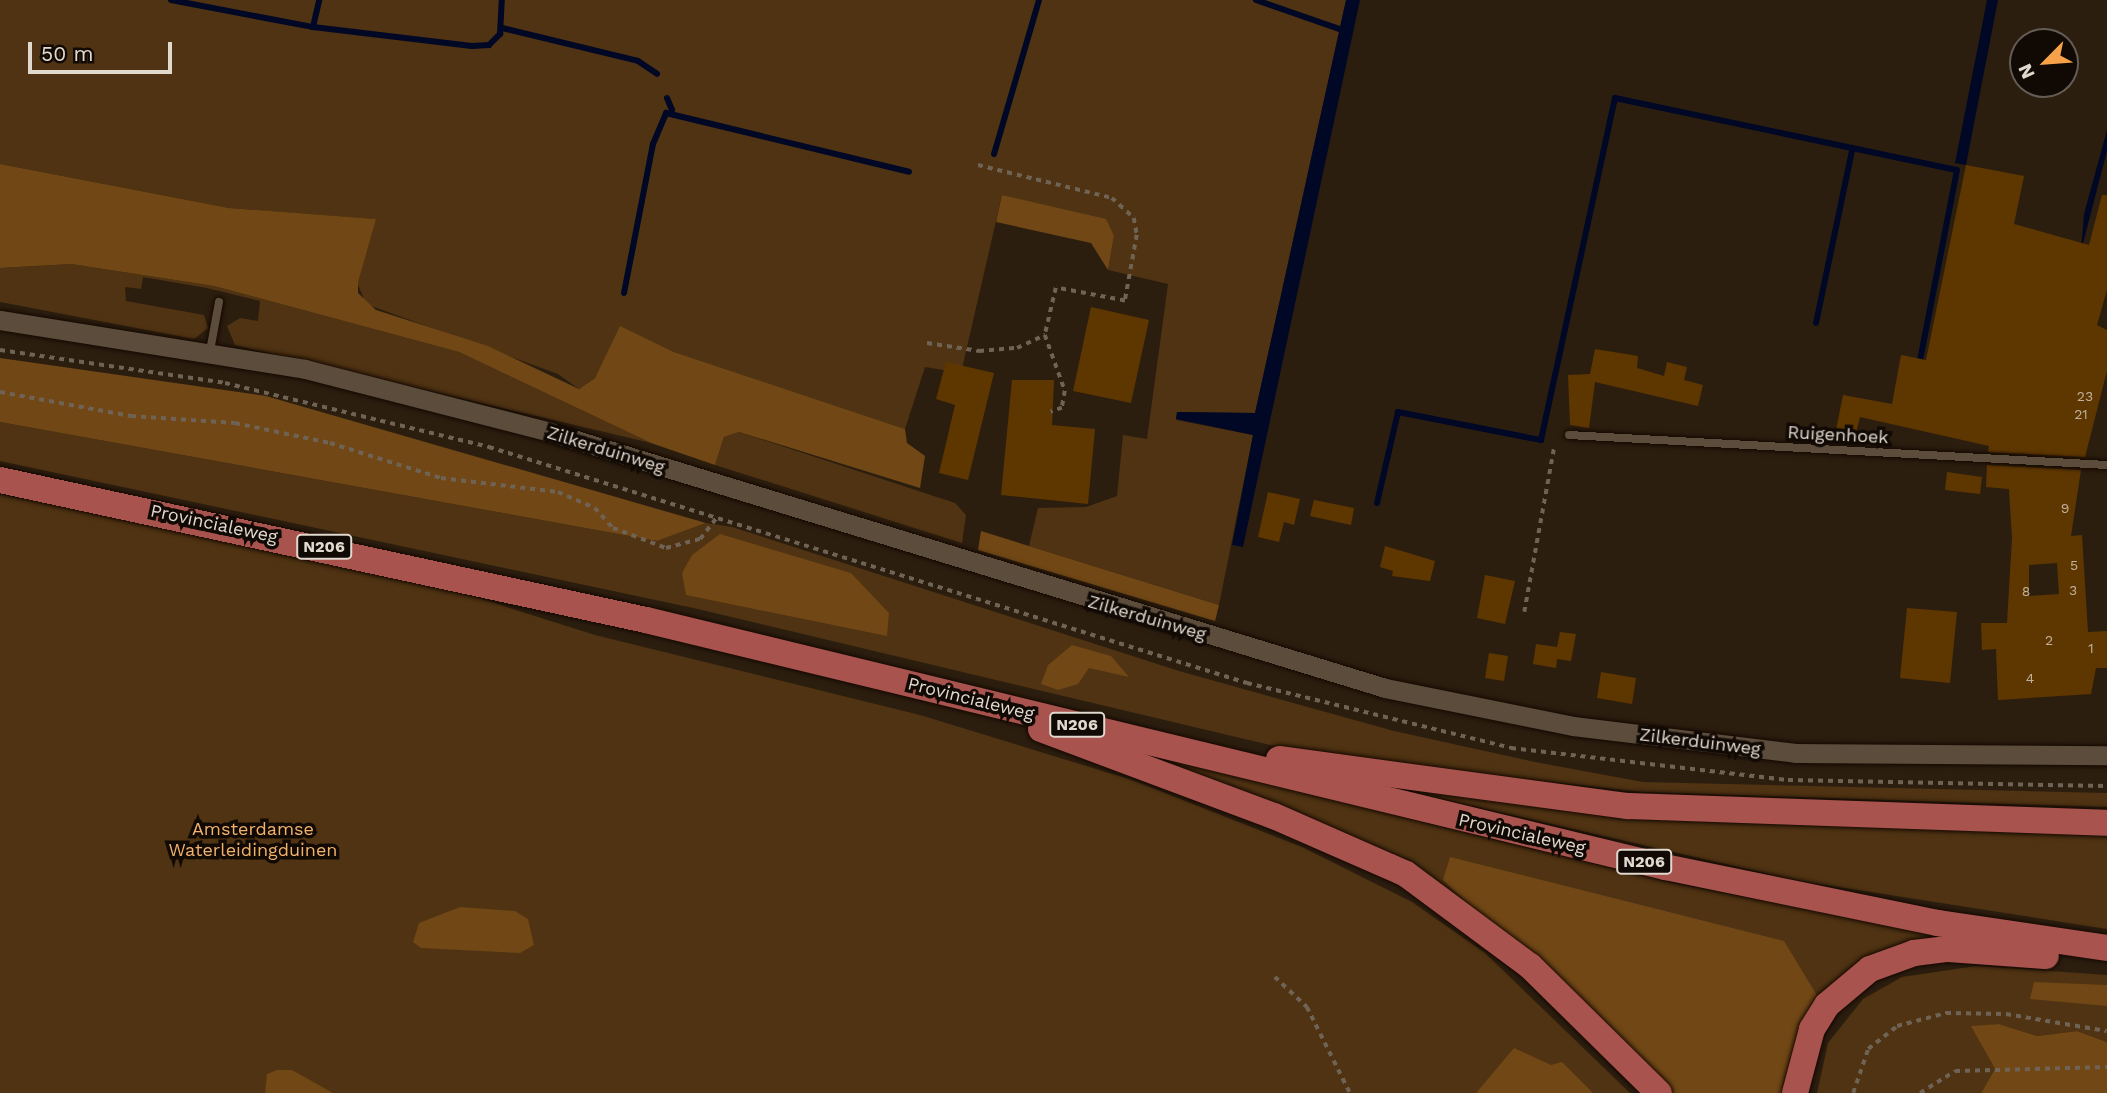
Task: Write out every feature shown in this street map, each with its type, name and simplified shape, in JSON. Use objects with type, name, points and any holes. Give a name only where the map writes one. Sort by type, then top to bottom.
[{"type":"main road","name":"Provincialeweg","points":[[0,480],[380,558],[1665,867],[1938,923],[2107,948]]},
{"type":"main road","name":"N206","points":[[968,698],[1310,830],[1406,874],[1530,966],[1659,1093]]},
{"type":"main road","name":"N206","points":[[1187,752],[1628,806],[2107,822]]},
{"type":"main road","points":[[1796,1093],[1802,1053],[1827,1005],[1853,979],[1887,961],[1948,950],[2107,954]]},
{"type":"street","name":"Zilkerduinweg","points":[[0,320],[210,351],[550,432],[1385,688],[1573,726],[1795,753],[2107,755]]},
{"type":"lane","points":[[210,351],[219,302]]},
{"type":"lane","name":"Ruigenhoek","points":[[1569,435],[2107,465]]},
{"type":"path","points":[[978,165],[1112,198],[1134,218],[1137,235],[1125,301],[1056,288],[1045,335],[1065,391],[1062,408],[1051,412]]},
{"type":"path","points":[[927,343],[979,351],[1017,348],[1045,335]]},
{"type":"path","points":[[0,391],[131,416],[276,430],[441,478],[558,492],[596,508],[613,528],[666,548],[700,539],[717,517]]},
{"type":"path","points":[[1524,612],[1554,447]]},
{"type":"path","points":[[1275,977],[1307,1007],[1350,1093]]},
{"type":"path","points":[[1853,1093],[1868,1049],[1897,1026],[1946,1013],[2006,1014],[2107,1031]]},
{"type":"path","points":[[1920,1093],[1955,1071],[2107,1067]]},
{"type":"green space","points":[[0,0],[1346,0],[1255,413],[1177,412],[1176,420],[1253,435],[1219,605],[1029,546],[1038,508],[1086,507],[1117,496],[1123,435],[1147,439],[1168,284],[1108,270],[1114,236],[1002,195],[961,373],[925,367],[905,429],[674,352],[621,327],[595,378],[579,389],[558,374],[366,304],[357,282],[375,219],[229,208],[0,164]]},
{"type":"green space","points":[[71,264],[214,286],[459,352],[651,443],[235,345],[227,326],[240,318],[258,321],[260,301],[207,288],[143,277],[141,289],[125,287],[126,301],[204,315],[208,328],[194,339],[0,302],[0,268]]},
{"type":"green space","points":[[0,422],[657,541],[706,523],[732,527],[1179,671],[1394,731],[1643,782],[2107,793],[2107,807],[1643,792],[1320,757],[698,609],[0,461]]},
{"type":"green space","points":[[739,432],[955,503],[966,515],[962,543],[715,465],[724,437]]},
{"type":"green space","name":"Amsterdamse Waterleidingduinen","points":[[0,494],[409,576],[595,635],[920,715],[1132,780],[1302,847],[1412,902],[1485,953],[1630,1093],[0,1093]]},
{"type":"green space","points":[[1116,747],[1672,883],[1985,943],[1941,944],[1821,1002],[1488,926]]},
{"type":"green space","points":[[1377,784],[2107,830],[2107,929],[1800,881]]},
{"type":"green space","points":[[1976,966],[2107,975],[2107,1042],[2077,1031],[2037,1036],[1999,1024],[1972,1027],[1995,1069],[1981,1093],[1817,1093],[1828,1043],[1863,999],[1902,977]]},
{"type":"shaded area","points":[[0,164],[229,208],[376,219],[358,282],[358,293],[376,310],[488,346],[579,389],[595,378],[620,326],[674,352],[905,429],[907,443],[925,456],[920,488],[739,432],[724,437],[715,465],[651,443],[459,352],[214,286],[71,264],[0,268]]},
{"type":"shaded area","points":[[1002,195],[1106,219],[1114,236],[1108,270],[1091,243],[996,222]]},
{"type":"shaded area","points":[[0,358],[266,396],[706,523],[657,541],[0,422]]},
{"type":"shaded area","points":[[981,531],[1219,605],[1215,621],[978,550]]},
{"type":"shaded area","points":[[720,534],[851,573],[889,613],[887,636],[686,595],[682,573],[692,555]]},
{"type":"shaded area","points":[[1072,645],[1111,656],[1129,677],[1089,668],[1078,684],[1058,690],[1041,684],[1048,665]]},
{"type":"shaded area","points":[[1450,857],[1784,941],[1821,1002],[1791,1093],[1665,1093],[1443,880]]},
{"type":"shaded area","points":[[460,907],[515,911],[528,919],[534,945],[520,953],[421,948],[413,942],[419,923]]},
{"type":"shaded area","points":[[2034,982],[2107,985],[2107,1006],[2030,999]]},
{"type":"shaded area","points":[[1999,1024],[2037,1036],[2077,1031],[2107,1042],[2107,1093],[1981,1093],[1995,1069],[1971,1026]]},
{"type":"shaded area","points":[[1514,1048],[1551,1065],[1562,1062],[1593,1093],[1476,1093]]},
{"type":"shaded area","points":[[277,1070],[292,1070],[333,1093],[265,1093],[267,1074]]},
{"type":"water","points":[[1346,0],[1360,0],[1243,547],[1232,545],[1253,435],[1176,419],[1177,412],[1255,413]]},
{"type":"water","points":[[1987,0],[1998,0],[1966,165],[1955,163]]},
{"type":"water","points":[[2107,130],[2107,151],[2081,251],[2084,214]]},
{"type":"building","points":[[1966,165],[2024,176],[2014,224],[2089,245],[2102,195],[2107,195],[2107,290],[2097,325],[2107,330],[2107,371],[2085,457],[1988,452],[1989,446],[1860,417],[1856,433],[1836,430],[1843,395],[1892,404],[1901,355],[1926,360]]},
{"type":"building","points":[[1091,307],[1149,320],[1131,403],[1073,391]]},
{"type":"building","points":[[1595,349],[1638,356],[1637,368],[1664,376],[1667,362],[1687,367],[1684,380],[1703,385],[1698,406],[1595,382],[1589,428],[1570,425],[1568,375],[1590,374]]},
{"type":"building","points":[[946,362],[994,373],[968,480],[939,473],[955,405],[936,399]]},
{"type":"building","points":[[1012,380],[1054,380],[1052,425],[1095,429],[1088,504],[1001,495]]},
{"type":"building","points":[[1987,465],[2081,470],[2071,536],[2082,535],[2088,632],[2107,631],[2107,668],[2096,668],[2091,694],[1998,700],[1996,649],[1982,650],[1981,623],[2007,623],[2012,538],[2009,489],[1986,487]],"holes":[[[2057,563],[2059,594],[2029,596],[2029,565]]]},
{"type":"building","points":[[1947,472],[1982,477],[1980,494],[1945,490]]},
{"type":"building","points":[[1268,492],[1300,499],[1294,525],[1284,522],[1279,542],[1258,537]]},
{"type":"building","points":[[1314,500],[1354,508],[1351,525],[1310,516]]},
{"type":"building","points":[[1385,546],[1435,561],[1430,581],[1392,576],[1393,571],[1380,567]]},
{"type":"building","points":[[1485,575],[1515,581],[1505,624],[1477,618]]},
{"type":"building","points":[[1907,608],[1957,612],[1950,683],[1900,678]]},
{"type":"building","points":[[1560,632],[1576,634],[1571,661],[1557,659],[1556,668],[1533,664],[1536,644],[1557,647]]},
{"type":"building","points":[[1489,653],[1508,656],[1504,681],[1485,678]]},
{"type":"building","points":[[1601,672],[1636,678],[1632,704],[1597,698]]},
{"type":"waterway","points":[[171,0],[313,27],[472,46],[489,45],[500,34],[502,0]]},
{"type":"waterway","points":[[313,27],[319,0]]},
{"type":"waterway","points":[[994,154],[1039,0]]},
{"type":"waterway","points":[[1256,0],[1345,31]]},
{"type":"waterway","points":[[502,28],[638,61],[657,74]]},
{"type":"waterway","points":[[667,98],[672,110]]},
{"type":"waterway","points":[[1377,503],[1398,412],[1541,440],[1615,98],[1957,170],[1919,366]]},
{"type":"waterway","points":[[624,293],[653,144],[666,113],[909,172]]},
{"type":"waterway","points":[[1816,323],[1852,150]]}]
